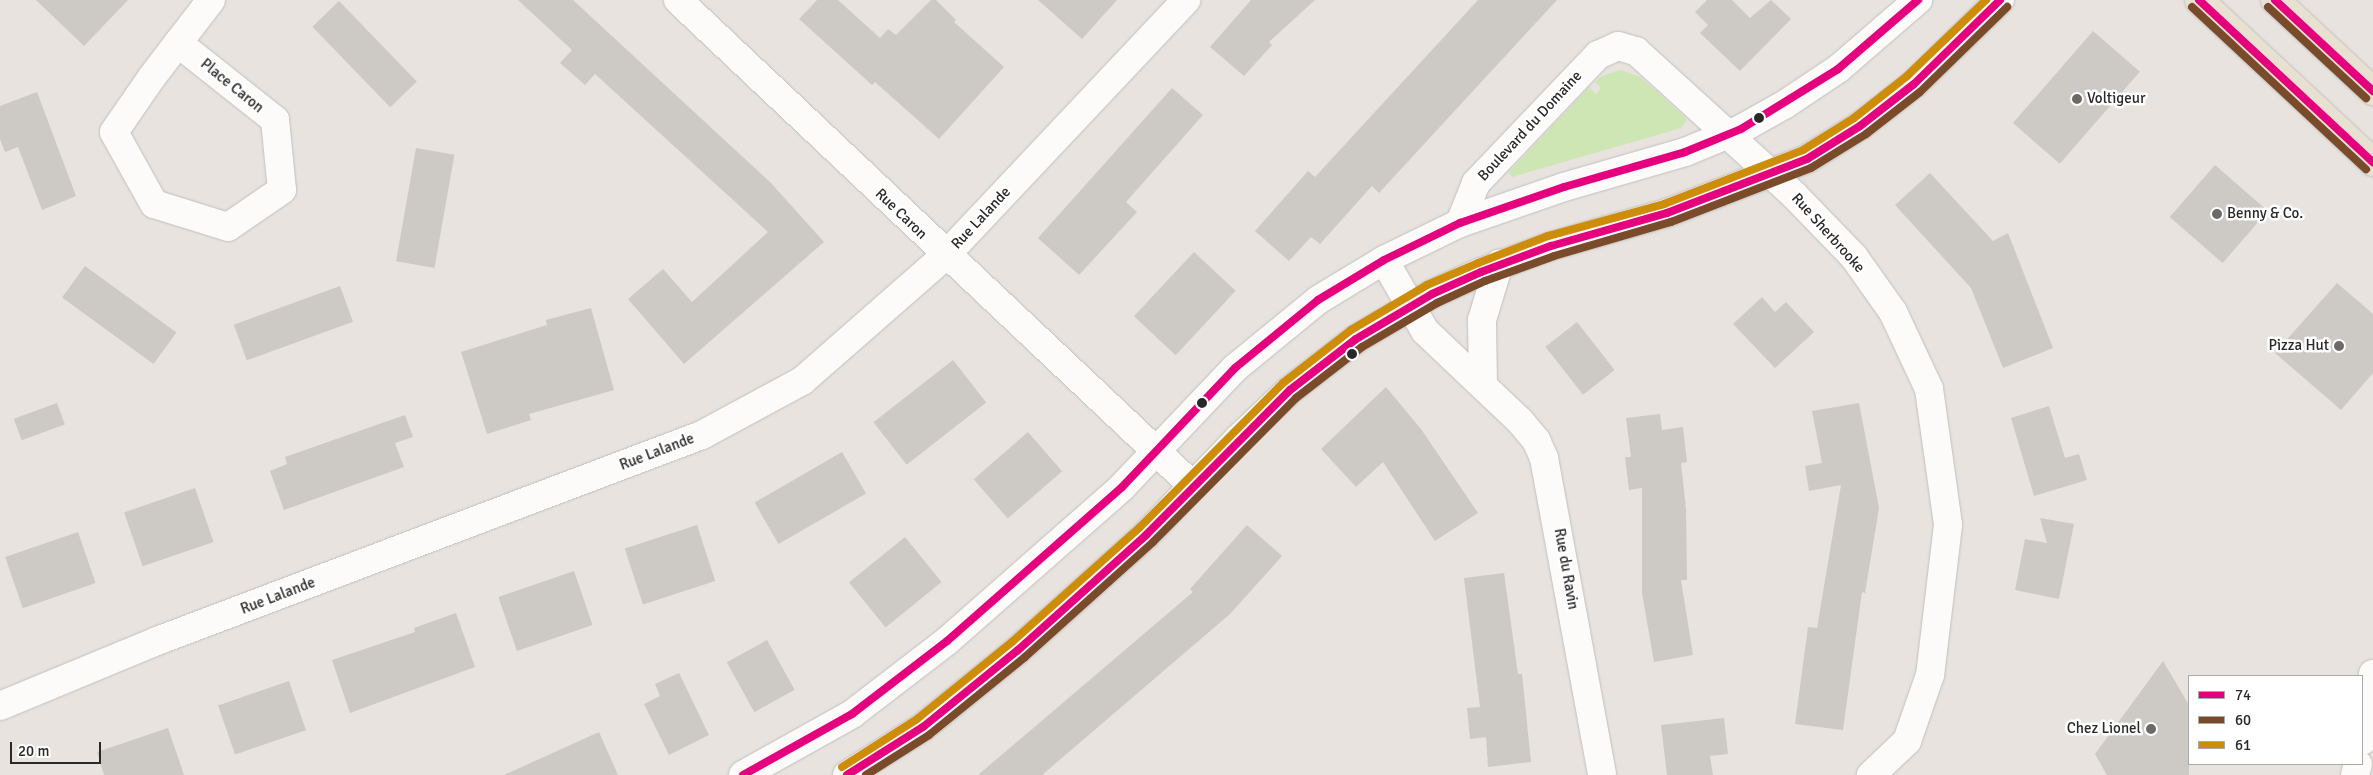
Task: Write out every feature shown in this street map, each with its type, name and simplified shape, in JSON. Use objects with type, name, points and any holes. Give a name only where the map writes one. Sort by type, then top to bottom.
[{"type":"main road","points":[[2199,0],[2373,162]]},
{"type":"main road","points":[[2275,0],[2373,91]]},
{"type":"street","name":"Place Caron","points":[[178,43],[274,120],[282,190],[228,227],[154,204],[114,132],[178,43],[211,0]]},
{"type":"street","name":"Rue Caron","points":[[678,0],[945,256],[1194,486]]},
{"type":"street","name":"Rue Lalande","points":[[0,706],[166,638],[702,435],[802,381],[945,256],[1186,0]]},
{"type":"street","points":[[743,775],[852,714],[916,666],[1055,549],[1155,451],[1194,407],[1282,327],[1318,300],[1384,260],[1460,223],[1556,189],[1685,152],[1729,135],[1784,105],[1832,73],[1918,0]]},
{"type":"street","points":[[848,775],[923,727],[986,677],[1119,561],[1239,438],[1313,370],[1408,307],[1499,264],[1565,241],[1667,213],[1772,175],[1824,150],[1876,114],[1950,52],[2000,0]]},
{"type":"street","name":"Rue Sherbrooke","points":[[1618,46],[1636,51],[1772,175],[1854,257],[1892,312],[1929,389],[1948,525],[1931,663],[1907,741],[1871,775]]},
{"type":"street","name":"Boulevard du Domaine","points":[[1460,223],[1476,183],[1598,54],[1618,46]]},
{"type":"street","name":"Rue du Ravin","points":[[1384,260],[1408,307],[1425,331],[1520,421],[1536,440],[1544,458],[1602,775]]},
{"type":"street","points":[[1483,386],[1482,320],[1499,264]]},
{"type":"street","points":[[2363,735],[2373,674]]},
{"type":"green space","points":[[1621,70],[1640,77],[1687,119],[1681,128],[1512,177],[1509,172],[1589,87],[1596,94],[1601,88],[1595,82],[1602,76]]},
{"type":"building","points":[[36,0],[128,0],[84,46]]},
{"type":"building","points":[[518,0],[573,0],[771,183],[824,242],[684,364],[628,299],[663,269],[692,302],[768,232],[595,74],[585,85],[560,63],[572,50]]},
{"type":"building","points":[[817,0],[838,0],[880,38],[888,29],[896,35],[931,0],[936,0],[956,20],[954,22],[1004,67],[939,139],[875,82],[872,85],[799,19]]},
{"type":"building","points":[[1038,0],[1117,0],[1082,39]]},
{"type":"building","points":[[1251,0],[1315,0],[1269,42],[1272,45],[1244,76],[1210,47]]},
{"type":"building","points":[[1478,0],[1557,0],[1379,193],[1372,186],[1320,244],[1311,237],[1289,261],[1255,231],[1308,171],[1315,177]]},
{"type":"building","points":[[1707,0],[1732,0],[1750,18],[1771,0],[1791,19],[1740,71],[1700,33],[1708,25],[1695,12]]},
{"type":"building","points":[[339,1],[417,82],[390,107],[312,27]]},
{"type":"building","points":[[2093,31],[2140,72],[2060,164],[2013,123]]},
{"type":"building","points":[[1172,88],[1203,115],[1126,202],[1137,212],[1079,275],[1038,238]]},
{"type":"building","points":[[37,92],[76,196],[42,210],[18,147],[5,152],[0,139],[0,106]]},
{"type":"building","points":[[416,148],[454,155],[434,268],[396,261]]},
{"type":"building","points":[[2215,165],[2268,211],[2223,263],[2170,217]]},
{"type":"building","points":[[1930,173],[1993,241],[2008,233],[2053,348],[2003,368],[1971,288],[1895,205]]},
{"type":"building","points":[[1194,252],[1236,291],[1176,355],[1134,316]]},
{"type":"building","points":[[85,266],[176,332],[153,364],[62,298]]},
{"type":"building","points":[[2337,283],[2373,314],[2373,373],[2341,410],[2275,353]]},
{"type":"building","points":[[340,286],[353,322],[247,360],[234,325]]},
{"type":"building","points":[[1762,297],[1775,312],[1786,302],[1814,332],[1775,368],[1733,324]]},
{"type":"building","points":[[591,308],[614,390],[529,414],[531,420],[487,434],[461,352],[547,325],[546,320]]},
{"type":"building","points":[[1577,322],[1615,370],[1583,395],[1545,347]]},
{"type":"building","points":[[953,360],[986,403],[907,465],[873,422]]},
{"type":"building","points":[[1386,387],[1421,429],[1478,513],[1435,541],[1383,462],[1356,487],[1321,449]]},
{"type":"building","points":[[57,403],[65,425],[22,440],[14,419]]},
{"type":"building","points":[[1859,403],[1879,508],[1865,593],[1862,592],[1843,730],[1795,724],[1808,627],[1817,628],[1841,485],[1809,491],[1805,466],[1822,463],[1812,411]]},
{"type":"building","points":[[2049,406],[2065,458],[2079,454],[2087,480],[2034,496],[2011,418]]},
{"type":"building","points":[[1660,414],[1662,430],[1683,427],[1687,462],[1681,463],[1686,509],[1687,580],[1681,580],[1693,655],[1654,662],[1642,593],[1642,488],[1629,490],[1625,457],[1631,457],[1626,418]]},
{"type":"building","points":[[405,415],[413,437],[395,443],[404,467],[284,510],[270,471],[287,464],[285,457]]},
{"type":"building","points":[[1028,432],[1062,471],[1008,518],[974,479]]},
{"type":"building","points":[[842,452],[866,494],[779,544],[755,502]]},
{"type":"building","points":[[195,488],[214,542],[143,566],[124,512]]},
{"type":"building","points":[[2040,518],[2074,524],[2059,599],[2015,590],[2025,539],[2047,543]]},
{"type":"building","points":[[697,525],[715,581],[643,605],[625,548]]},
{"type":"building","points":[[1247,525],[1282,556],[1230,614],[1042,775],[978,775],[1193,592],[1190,589]]},
{"type":"building","points":[[78,532],[96,583],[23,608],[5,557]]},
{"type":"building","points":[[905,537],[942,582],[886,627],[849,582]]},
{"type":"building","points":[[574,571],[593,625],[517,651],[498,597]]},
{"type":"building","points":[[1504,573],[1518,674],[1522,674],[1531,762],[1488,767],[1486,737],[1470,739],[1467,708],[1480,707],[1464,578]]},
{"type":"building","points":[[456,613],[475,667],[350,713],[332,660],[415,632],[414,628]]},
{"type":"building","points":[[767,640],[795,690],[754,712],[727,662]]},
{"type":"building","name":"Chez Lionel","points":[[2163,661],[2188,703],[2189,775],[2107,775],[2095,754]]},
{"type":"building","points":[[679,673],[709,735],[669,755],[644,704],[660,696],[655,684]]},
{"type":"building","points":[[289,681],[306,730],[235,755],[218,705]]},
{"type":"building","points":[[1724,718],[1728,754],[1710,756],[1713,775],[1667,775],[1661,725]]},
{"type":"building","points":[[168,728],[184,775],[104,775],[97,752]]},
{"type":"building","points":[[599,732],[618,775],[504,775]]},
{"type":"transit line","name":"74","points":[[743,775],[852,714],[947,641],[1122,487],[1235,368],[1318,300],[1384,260],[1460,223],[1564,187],[1685,152],[1741,129],[1838,69],[1918,0]]},
{"type":"transit line","name":"61","points":[[842,767],[917,719],[1012,642],[1139,528],[1283,383],[1351,330],[1427,285],[1478,263],[1548,236],[1664,204],[1803,150],[1854,118],[1907,76],[1986,0]]},
{"type":"transit line","name":"74","points":[[847,775],[923,727],[1018,650],[1146,535],[1290,390],[1356,339],[1432,294],[1481,272],[1551,246],[1667,213],[1807,159],[1860,126],[1914,84],[2000,0]]},
{"type":"transit line","name":"74","points":[[2199,0],[2373,162]]},
{"type":"transit line","name":"74","points":[[2275,0],[2373,91]]},
{"type":"transit line","name":"60","points":[[866,775],[929,735],[1025,657],[1153,542],[1296,398],[1362,347],[1437,303],[1485,281],[1554,256],[1671,222],[1811,168],[1866,134],[1920,92],[2007,7]]},
{"type":"transit line","name":"60","points":[[2192,7],[2366,169]]},
{"type":"transit line","name":"60","points":[[2268,7],[2366,98]]},
{"type":"place","name":"Voltigeur","points":[[2077,99]]},
{"type":"place","name":"Benny & Co.","points":[[2217,214]]},
{"type":"place","name":"Pizza Hut","points":[[2339,346]]},
{"type":"place","name":"Chez Lionel","points":[[2151,729]]}]
